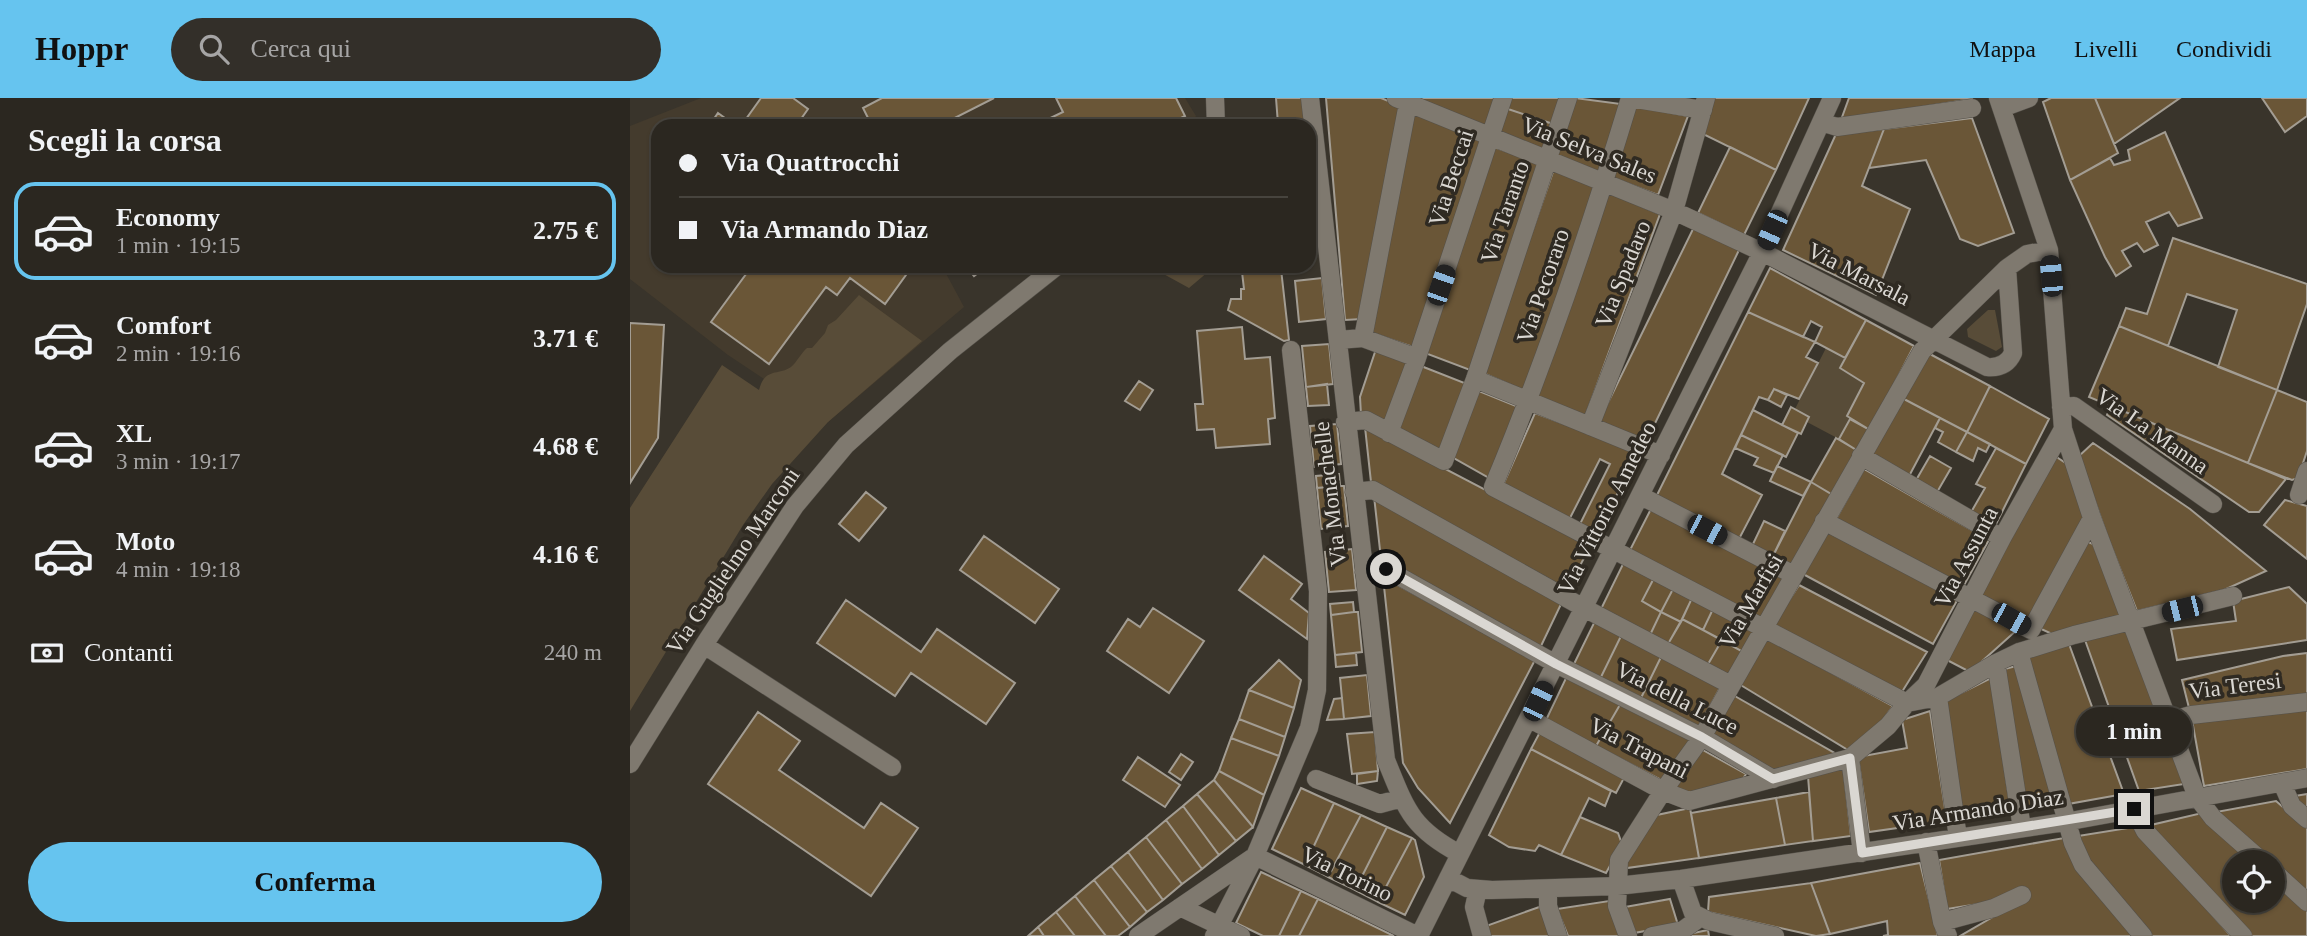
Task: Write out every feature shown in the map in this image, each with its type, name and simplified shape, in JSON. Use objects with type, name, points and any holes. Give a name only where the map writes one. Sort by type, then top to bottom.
[{"type":"street","points":[[1215,98],[1216,119]]},
{"type":"street","name":"Via Monachelle","points":[[1310,98],[1312,119]]},
{"type":"street","name":"Via Beccai","points":[[1390,433],[1503,98]]},
{"type":"street","name":"Via Taranto","points":[[1390,433],[1444,461],[1475,379],[1568,98]]},
{"type":"street","points":[[1630,98],[1704,104]]},
{"type":"street","name":"Via Pecoraro","points":[[1613,551],[1493,487],[1529,401],[1630,98]]},
{"type":"street","name":"Via Vittorio Amedeo","points":[[1418,936],[1530,719],[1762,252],[1832,98]]},
{"type":"street","points":[[2028,98],[2000,103],[2049,250],[2063,429],[2092,518],[2197,797],[2213,818],[2249,850]]},
{"type":"street","points":[[1363,338],[1404,100]]},
{"type":"street","name":"Via Selva Sales","points":[[1404,100],[1674,211],[1762,252]]},
{"type":"street","name":"Via Spadaro","points":[[1590,426],[1674,211],[1704,104]]},
{"type":"street","points":[[1821,122],[1837,127],[1972,108]]},
{"type":"street","name":"Via Monachelle","points":[[1316,150],[1345,422],[1386,760],[1407,811],[1433,839],[1460,854]]},
{"type":"street","name":"Via Marfisi","points":[[1617,886],[1619,860],[1663,791],[1702,737],[1922,351],[2007,268],[2027,254],[2049,250]]},
{"type":"street","name":"Via Marsala","points":[[1762,252],[1993,368],[2006,363],[2013,353],[2007,268]]},
{"type":"street","name":"Via Guglielmo Marconi","points":[[631,760],[794,506],[846,445],[950,351],[1048,273]]},
{"type":"street","points":[[1338,340],[1363,338],[1417,358]]},
{"type":"street","points":[[1217,931],[1255,856],[1309,728],[1317,690],[1318,591],[1291,350]]},
{"type":"street","points":[[1475,379],[1661,455]]},
{"type":"street","name":"Via La Manna","points":[[2061,407],[2074,406],[2213,504]]},
{"type":"street","points":[[1345,422],[1366,420],[1390,433]]},
{"type":"street","name":"Via Assunta","points":[[1850,758],[1888,726],[1926,685],[2002,538],[2063,429]]},
{"type":"street","points":[[1861,456],[2002,538]]},
{"type":"street","points":[[2297,494],[2307,471]]},
{"type":"street","points":[[1354,492],[1373,490],[1584,608],[1731,685]]},
{"type":"street","points":[[1641,496],[1794,575]]},
{"type":"street","points":[[1824,521],[2031,630],[2092,518]]},
{"type":"street","points":[[1613,551],[1907,704],[1938,697],[2019,652],[2074,635],[2233,596]]},
{"type":"street","name":"Via della Luce","points":[[1364,572],[1386,569],[1556,664],[1702,737],[1773,779]]},
{"type":"street","points":[[704,645],[892,767]]},
{"type":"street","points":[[2019,652],[2065,822],[2083,865],[2143,936]]},
{"type":"street","points":[[1996,663],[2022,828]]},
{"type":"street","points":[[1938,697],[1958,838]]},
{"type":"street","name":"Via Teresi","points":[[2170,721],[2191,715],[2307,702]]},
{"type":"street","name":"Via Trapani","points":[[1530,719],[1663,791],[1689,802],[1850,758]]},
{"type":"street","points":[[1850,758],[1862,853]]},
{"type":"street","name":"Via Armando Diaz","points":[[1448,878],[1467,888],[1478,889],[1617,886],[1681,879],[2065,822],[2307,778]]},
{"type":"street","points":[[1316,779],[1380,804],[1402,798]]},
{"type":"street","points":[[2282,783],[2292,806],[2307,819]]},
{"type":"street","points":[[2134,809],[2145,831],[2243,936]]},
{"type":"street","points":[[1926,842],[1945,929],[2022,895]]},
{"type":"street","points":[[1138,936],[1255,856]]},
{"type":"street","name":"Via Torino","points":[[1255,856],[1418,936]]},
{"type":"street","points":[[1681,879],[1693,913],[1709,921],[1775,936]]},
{"type":"street","points":[[2285,883],[2307,902]]},
{"type":"street","points":[[1617,886],[1617,906],[1628,936]]},
{"type":"street","points":[[1548,888],[1548,906],[1558,936]]},
{"type":"street","points":[[1478,889],[1474,906],[1482,936]]},
{"type":"street","points":[[1180,907],[1217,931],[1241,936]]},
{"type":"street","points":[[1652,936],[1683,930],[1701,917]]},
{"type":"shaded area","points":[[701,98],[1185,98],[1196,116],[1194,119],[651,119],[651,273],[946,273],[964,307],[828,422],[728,355],[630,279],[630,126]]},
{"type":"shaded area","points":[[1162,273],[1207,273],[1189,288]]},
{"type":"shaded area","points":[[859,295],[922,341],[828,422],[772,484],[743,525],[630,711],[630,508],[722,365],[759,390],[768,375],[791,367],[807,348],[812,348],[825,333],[828,325]]},
{"type":"shaded area","points":[[1988,310],[1995,310],[2002,347],[1996,351],[1968,337],[1967,329]]},
{"type":"shaded area","points":[[1826,348],[1845,358],[1840,368],[1864,383],[1839,439],[1807,422],[1809,417],[1795,409]]},
{"type":"building","points":[[761,98],[793,98],[808,109],[801,119],[746,119]]},
{"type":"building","points":[[882,98],[994,98],[953,119],[868,119],[863,108]]},
{"type":"building","points":[[1056,98],[1176,98],[1185,116],[1179,119],[1048,119],[1063,112]]},
{"type":"building","points":[[1276,98],[1303,98],[1306,119],[1278,119]]},
{"type":"building","points":[[1326,98],[1381,98],[1401,106],[1362,319],[1345,320]]},
{"type":"building","points":[[1416,98],[1497,98],[1488,129]]},
{"type":"building","points":[[1509,98],[1561,98],[1553,124],[1505,108]]},
{"type":"building","points":[[1575,98],[1621,104],[1601,174],[1557,156]]},
{"type":"building","points":[[1712,98],[1809,98],[1776,170],[1703,134]]},
{"type":"building","points":[[1849,98],[1971,98],[1972,99],[1841,120]]},
{"type":"building","points":[[2051,98],[2095,98],[2118,153],[2070,180],[2043,102]]},
{"type":"building","points":[[2095,98],[2180,98],[2114,144]]},
{"type":"building","points":[[2262,98],[2307,98],[2307,116],[2285,132]]},
{"type":"building","points":[[1635,106],[1688,116],[1658,195],[1613,178]]},
{"type":"building","points":[[1505,108],[1553,124],[1545,150],[1497,132]]},
{"type":"building","points":[[1414,111],[1484,142],[1413,347],[1372,333]]},
{"type":"building","points":[[718,113],[726,119],[714,119]]},
{"type":"building","points":[[1972,118],[2014,233],[1978,246],[1960,239],[1926,160],[1869,168],[1884,129]]},
{"type":"building","points":[[1884,129],[1862,186],[1910,209],[1876,295],[1783,250],[1836,134]]},
{"type":"building","points":[[2165,132],[2202,218],[2178,226],[2169,212],[2146,222],[2158,245],[2144,252],[2137,243],[2122,251],[2131,266],[2116,276],[2070,180],[2110,158],[2114,165],[2130,160],[2128,150]]},
{"type":"building","points":[[1494,147],[1539,163],[1470,370],[1425,353]]},
{"type":"building","points":[[1730,147],[1776,170],[1744,235],[1698,213]]},
{"type":"building","points":[[1554,169],[1598,186],[1527,392],[1483,373]]},
{"type":"building","points":[[1608,192],[1660,214],[1585,417],[1537,396]]},
{"type":"building","points":[[1316,220],[1319,250],[1316,250]]},
{"type":"building","points":[[1694,227],[1740,248],[1646,442],[1599,421]]},
{"type":"building","points":[[2173,238],[2307,284],[2307,304],[2277,390],[2218,367],[2237,310],[2187,294],[2168,346],[2119,326],[2126,308],[2147,314]]},
{"type":"building","points":[[1770,268],[1866,320],[1845,358],[1815,342],[1822,327],[1811,321],[1803,337],[1748,312]]},
{"type":"building","points":[[747,273],[907,273],[885,304],[850,278],[837,295],[826,287],[769,364],[711,322]]},
{"type":"building","points":[[1242,273],[1281,273],[1289,340],[1284,341],[1228,310],[1231,299],[1241,299],[1241,289],[1244,289]]},
{"type":"building","points":[[1322,278],[1326,319],[1299,322],[1295,281]]},
{"type":"building","points":[[1748,312],[1815,342],[1806,357],[1818,363],[1799,399],[1774,389],[1768,400],[1759,397],[1722,474],[1762,495],[1739,539],[1656,497]]},
{"type":"building","points":[[1866,320],[1914,346],[1870,430],[1847,416],[1864,383],[1840,368]]},
{"type":"building","points":[[630,323],[664,325],[658,438],[630,483]]},
{"type":"building","points":[[2119,326],[2277,390],[2248,463],[2089,397]]},
{"type":"building","points":[[1242,327],[1245,359],[1270,357],[1275,418],[1268,419],[1270,444],[1216,448],[1214,429],[1197,430],[1195,404],[1203,404],[1197,331]]},
{"type":"building","points":[[1329,344],[1333,384],[1306,387],[1302,346]]},
{"type":"building","points":[[1376,349],[1412,362],[1387,426],[1361,415],[1360,397]]},
{"type":"building","points":[[1928,353],[1990,386],[1967,432],[1902,398]]},
{"type":"building","points":[[1421,366],[1467,384],[1441,451],[1397,429]]},
{"type":"building","points":[[1139,381],[1153,390],[1140,410],[1125,401]]},
{"type":"building","points":[[1327,384],[1329,405],[1308,406],[1306,387]]},
{"type":"building","points":[[1990,386],[2049,419],[2026,464],[1967,432]]},
{"type":"building","points":[[1774,389],[1787,395],[1781,407],[1768,400]]},
{"type":"building","points":[[2277,390],[2307,402],[2307,451],[2298,478],[2292,480],[2248,463]]},
{"type":"building","points":[[1479,391],[1521,408],[1491,479],[1452,457]]},
{"type":"building","points":[[1902,398],[1940,418],[1908,478],[1871,455]]},
{"type":"building","points":[[2111,406],[2286,479],[2259,512],[2249,512],[2107,415]]},
{"type":"building","points":[[1791,407],[1809,417],[1801,434],[1782,425]]},
{"type":"building","points":[[1753,410],[1798,433],[1786,457],[1741,435]]},
{"type":"building","points":[[1535,413],[1639,452],[1596,535],[1579,526],[1610,464],[1600,459],[1569,520],[1503,485]]},
{"type":"building","points":[[1940,418],[1967,432],[1956,452],[1938,442],[1943,432],[1935,428]]},
{"type":"building","points":[[1850,419],[1870,430],[1858,451],[1839,439]]},
{"type":"building","points":[[1337,424],[1341,464],[1314,467],[1310,426]]},
{"type":"building","points":[[1365,427],[1591,545],[1567,590],[1371,482]]},
{"type":"building","points":[[1967,432],[1990,444],[1986,452],[1978,448],[1973,461],[1956,452]]},
{"type":"building","points":[[1741,435],[1783,455],[1774,473],[1754,465],[1758,458],[1735,448]]},
{"type":"building","points":[[1836,438],[1858,451],[1833,495],[1811,482]]},
{"type":"building","points":[[2093,443],[2190,509],[2266,571],[2224,590],[2137,611],[2079,456]]},
{"type":"building","points":[[1996,448],[2026,464],[1994,528],[1970,514],[1985,488],[1976,484]]},
{"type":"building","points":[[1930,456],[1951,468],[1936,494],[1915,482]]},
{"type":"building","points":[[2055,456],[2067,464],[2085,517],[2029,622],[1980,596]]},
{"type":"building","points":[[1777,466],[1811,482],[1803,496],[1770,481]]},
{"type":"building","points":[[1864,469],[1989,540],[1963,587],[1836,519]]},
{"type":"building","points":[[1339,474],[1340,486],[1317,488],[1316,476]]},
{"type":"building","points":[[1811,482],[1833,495],[1791,569],[1772,558]]},
{"type":"building","points":[[1344,486],[1348,526],[1321,529],[1317,488]]},
{"type":"building","points":[[866,492],[886,508],[859,541],[839,524]]},
{"type":"building","points":[[1374,496],[1563,600],[1540,648],[1381,559]]},
{"type":"building","points":[[2285,500],[2307,506],[2307,559],[2264,525]]},
{"type":"building","points":[[1653,505],[1787,576],[1761,623],[1628,554]]},
{"type":"building","points":[[1764,521],[1785,531],[1772,558],[1752,546]]},
{"type":"building","points":[[1829,530],[1959,597],[1933,644],[1803,574]]},
{"type":"building","points":[[984,536],[1059,589],[1035,623],[960,570]]},
{"type":"building","points":[[2086,541],[2093,544],[2125,617],[2052,634],[2039,628]]},
{"type":"building","points":[[1352,549],[1356,590],[1329,592],[1325,552]]},
{"type":"building","points":[[1264,556],[1302,584],[1291,599],[1309,613],[1307,639],[1239,590]]},
{"type":"building","points":[[1624,562],[1654,578],[1642,601],[1661,612],[1650,635],[1601,609]]},
{"type":"building","points":[[1383,577],[1535,660],[1450,823],[1418,788],[1403,763]]},
{"type":"building","points":[[1654,578],[1673,589],[1661,612],[1642,601]]},
{"type":"building","points":[[1799,585],[1927,652],[1900,695],[1772,627]]},
{"type":"building","points":[[2289,587],[2307,604],[2307,640],[2177,660],[2171,629],[2236,621],[2233,601]]},
{"type":"building","points":[[1673,589],[1692,598],[1681,622],[1661,612]]},
{"type":"building","points":[[1692,598],[1713,609],[1703,630],[1682,619]]},
{"type":"building","points":[[846,600],[921,652],[937,629],[1015,683],[986,724],[911,673],[895,696],[817,643]]},
{"type":"building","points":[[1353,602],[1354,612],[1331,615],[1330,604]]},
{"type":"building","points":[[1975,605],[2018,629],[1970,672],[1947,660]]},
{"type":"building","points":[[1153,608],[1204,641],[1169,693],[1107,651],[1128,619],[1140,627]]},
{"type":"building","points":[[1713,609],[1755,631],[1743,652],[1703,630]]},
{"type":"building","points":[[1358,612],[1362,652],[1335,655],[1331,615]]},
{"type":"building","points":[[1661,612],[1681,622],[1668,644],[1650,635]]},
{"type":"building","points":[[1682,619],[1722,640],[1707,666],[1668,644]]},
{"type":"building","points":[[1595,621],[1622,634],[1600,679],[1573,666]]},
{"type":"building","points":[[2128,628],[2184,784],[2139,791],[2085,640]]},
{"type":"building","points":[[1622,634],[1662,655],[1640,700],[1600,679]]},
{"type":"building","points":[[1767,638],[1893,706],[1874,732],[1848,750],[1739,684]]},
{"type":"building","points":[[1722,640],[1743,652],[1728,678],[1707,666]]},
{"type":"building","points":[[2069,644],[2124,794],[2068,804],[2026,658]]},
{"type":"building","points":[[1356,653],[1357,665],[1336,667],[1335,655]]},
{"type":"building","points":[[2307,653],[2307,695],[2189,708],[2182,680],[2283,656]]},
{"type":"building","points":[[1662,655],[1721,686],[1697,730],[1640,700]]},
{"type":"building","points":[[1279,660],[1301,680],[1294,708],[1249,690]]},
{"type":"building","points":[[2016,666],[2056,806],[2024,809],[2001,670]]},
{"type":"building","points":[[1367,675],[1371,716],[1344,719],[1340,678]]},
{"type":"building","points":[[1567,676],[1621,703],[1596,746],[1546,720]]},
{"type":"building","points":[[1991,678],[2011,811],[1962,818],[1945,701]]},
{"type":"building","points":[[1249,690],[1294,708],[1285,737],[1239,719]]},
{"type":"building","points":[[1733,695],[1838,755],[1773,773],[1711,734]]},
{"type":"building","points":[[1342,698],[1344,719],[1327,720],[1334,699]]},
{"type":"building","points":[[1621,703],[1693,740],[1665,782],[1596,746]]},
{"type":"building","points":[[2307,708],[2307,769],[2204,786],[2192,720]]},
{"type":"building","points":[[1930,711],[1947,821],[1869,832],[1858,757],[1907,748],[1902,720]]},
{"type":"building","points":[[758,712],[800,741],[779,770],[864,828],[881,803],[918,828],[871,896],[708,784]]},
{"type":"building","points":[[1239,719],[1285,737],[1279,756],[1231,738]]},
{"type":"building","points":[[1375,732],[1378,771],[1352,774],[1347,734]]},
{"type":"building","points":[[1540,732],[1625,776],[1616,793],[1531,749]]},
{"type":"building","points":[[1231,738],[1279,756],[1264,795],[1219,771]]},
{"type":"building","points":[[1531,749],[1611,791],[1605,806],[1589,798],[1561,855],[1539,845],[1535,851],[1509,847],[1489,835]]},
{"type":"building","points":[[1701,749],[1746,774],[1741,782],[1686,796],[1674,788]]},
{"type":"building","points":[[1181,754],[1193,762],[1181,780],[1169,772]]},
{"type":"building","points":[[1138,757],[1180,785],[1165,807],[1123,780]]},
{"type":"building","points":[[1843,765],[1851,836],[1813,841],[1808,776]]},
{"type":"building","points":[[1219,771],[1264,795],[1253,827],[1214,780]]},
{"type":"building","points":[[1378,771],[1377,781],[1357,784],[1357,774]]},
{"type":"building","points":[[1214,780],[1253,827],[1236,841],[1197,794]]},
{"type":"building","points":[[1301,788],[1334,803],[1305,865],[1272,849]]},
{"type":"building","points":[[1809,792],[1813,841],[1785,845],[1776,798]]},
{"type":"building","points":[[1197,794],[1236,841],[1219,855],[1183,806]]},
{"type":"building","points":[[2307,794],[2307,813],[2295,796]]},
{"type":"building","points":[[1776,798],[1785,845],[1699,858],[1691,813]]},
{"type":"building","points":[[2276,801],[2307,828],[2307,893],[2285,873],[2285,850],[2259,850],[2216,812]]},
{"type":"building","points":[[1334,803],[1361,815],[1328,877],[1305,865]]},
{"type":"building","points":[[1183,806],[1219,855],[1202,869],[1166,820]]},
{"type":"building","points":[[1690,808],[1699,858],[1627,868],[1625,855],[1657,815]]},
{"type":"building","points":[[2202,813],[2241,850],[2222,850],[2222,904],[2157,834],[2151,825]]},
{"type":"building","points":[[1361,815],[1387,827],[1355,890],[1328,877]]},
{"type":"building","points":[[1580,817],[1618,833],[1622,844],[1606,873],[1561,855]]},
{"type":"building","points":[[1166,820],[1202,869],[1182,884],[1146,837]]},
{"type":"building","points":[[1387,827],[1412,838],[1378,902],[1355,890]]},
{"type":"building","points":[[2134,827],[2231,936],[2152,936],[2090,862],[2078,836]]},
{"type":"building","points":[[1146,837],[1182,884],[1163,900],[1128,852]]},
{"type":"building","points":[[1412,838],[1415,840],[1424,877],[1405,915],[1378,902]]},
{"type":"building","points":[[2064,838],[2134,936],[1960,936],[2029,896],[1947,909],[1939,860]]},
{"type":"building","points":[[1128,852],[1163,900],[1147,912],[1111,866]]},
{"type":"building","points":[[1920,863],[1938,936],[1883,936],[1888,935],[1887,921],[1830,934],[1811,883]]},
{"type":"building","points":[[1111,866],[1147,912],[1130,927],[1094,880]]},
{"type":"building","points":[[1261,872],[1301,891],[1279,936],[1263,936],[1236,923]]},
{"type":"building","points":[[1094,880],[1130,927],[1118,936],[1106,936],[1075,896]]},
{"type":"building","points":[[1811,883],[1830,934],[1816,936],[1708,912],[1709,897]]},
{"type":"building","points":[[2285,890],[2307,910],[2307,936],[2252,936],[2231,913],[2285,913]]},
{"type":"building","points":[[1301,891],[1318,899],[1299,936],[1279,936]]},
{"type":"building","points":[[1075,896],[1106,936],[1075,936],[1056,912]]},
{"type":"building","points":[[1318,899],[1394,936],[1299,936]]},
{"type":"building","points":[[1670,899],[1678,925],[1634,933],[1625,907]]},
{"type":"building","points":[[1609,901],[1621,936],[1568,936],[1557,909]]},
{"type":"building","points":[[1542,906],[1553,936],[1489,936],[1486,926]]},
{"type":"building","points":[[1056,912],[1075,936],[1044,936],[1038,927]]},
{"type":"building","points":[[1038,927],[1044,936],[1028,936]]},
{"type":"building","points":[[1708,930],[1709,936],[1679,936]]},
{"type":"route","points":[[1386,569],[1556,664],[1702,737],[1773,779],[1850,758],[1862,853],[2134,809]]}]
